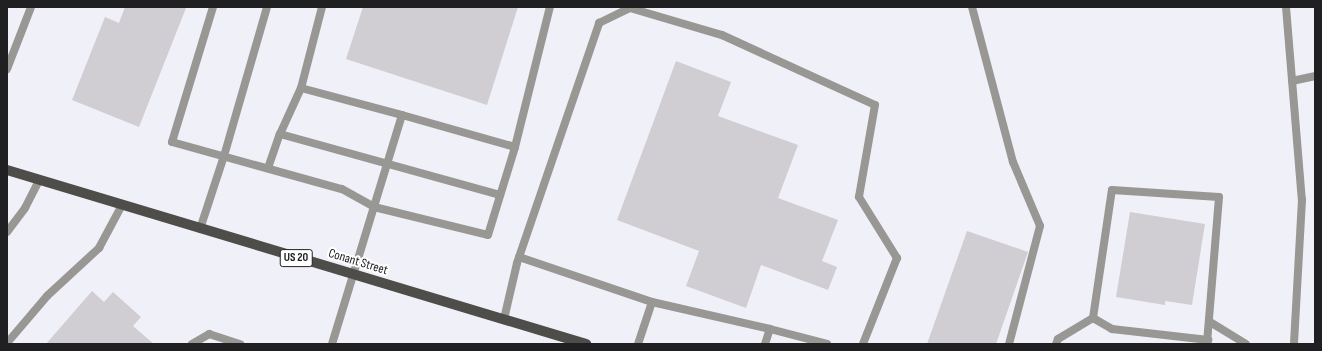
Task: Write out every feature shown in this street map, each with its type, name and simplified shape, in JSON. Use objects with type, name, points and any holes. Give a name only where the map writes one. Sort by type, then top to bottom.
[{"type":"main road","name":"Conant Street","points":[[7,170],[586,344]]},
{"type":"lane","points":[[7,69],[31,7]]},
{"type":"lane","points":[[213,7],[172,142],[342,189],[374,206],[488,234],[515,147],[550,7]]},
{"type":"lane","points":[[200,229],[224,156],[267,7]]},
{"type":"lane","points":[[268,168],[280,134],[301,88],[322,7]]},
{"type":"lane","points":[[972,7],[1014,162],[1040,226],[1009,344]]},
{"type":"lane","points":[[1286,7],[1302,200],[1294,344]]},
{"type":"lane","points":[[504,319],[519,257],[599,23],[630,8],[722,35],[875,105],[859,197],[897,258],[863,344]]},
{"type":"lane","points":[[1292,81],[1315,76]]},
{"type":"lane","points":[[301,88],[515,147]]},
{"type":"lane","points":[[332,344],[402,115]]},
{"type":"lane","points":[[280,134],[387,165],[500,195]]},
{"type":"lane","points":[[7,232],[25,208],[39,180]]},
{"type":"lane","points":[[1112,190],[1220,197],[1208,342],[1112,330],[1093,318],[1112,190]]},
{"type":"lane","points":[[7,343],[47,296],[104,240],[122,205]]},
{"type":"lane","points":[[519,257],[652,302],[770,329],[827,344]]},
{"type":"lane","points":[[638,344],[652,302]]},
{"type":"lane","points":[[1056,344],[1058,339],[1093,318]]},
{"type":"lane","points":[[1210,322],[1246,344]]},
{"type":"lane","points":[[765,344],[770,329]]},
{"type":"lane","points":[[192,344],[209,334],[240,344]]},
{"type":"building","points":[[125,7],[186,8],[139,127],[72,100],[105,17],[119,23]]},
{"type":"building","points":[[363,7],[518,7],[487,105],[346,59]]},
{"type":"building","points":[[676,61],[731,82],[718,116],[798,145],[778,198],[838,220],[822,261],[837,267],[828,290],[761,265],[746,308],[686,286],[699,251],[617,220]]},
{"type":"building","points":[[1130,212],[1205,224],[1192,305],[1165,301],[1165,305],[1116,297]]},
{"type":"building","points":[[967,231],[1028,252],[996,344],[927,344]]},
{"type":"building","points":[[92,291],[104,302],[113,292],[141,317],[133,326],[154,344],[46,344]]}]
